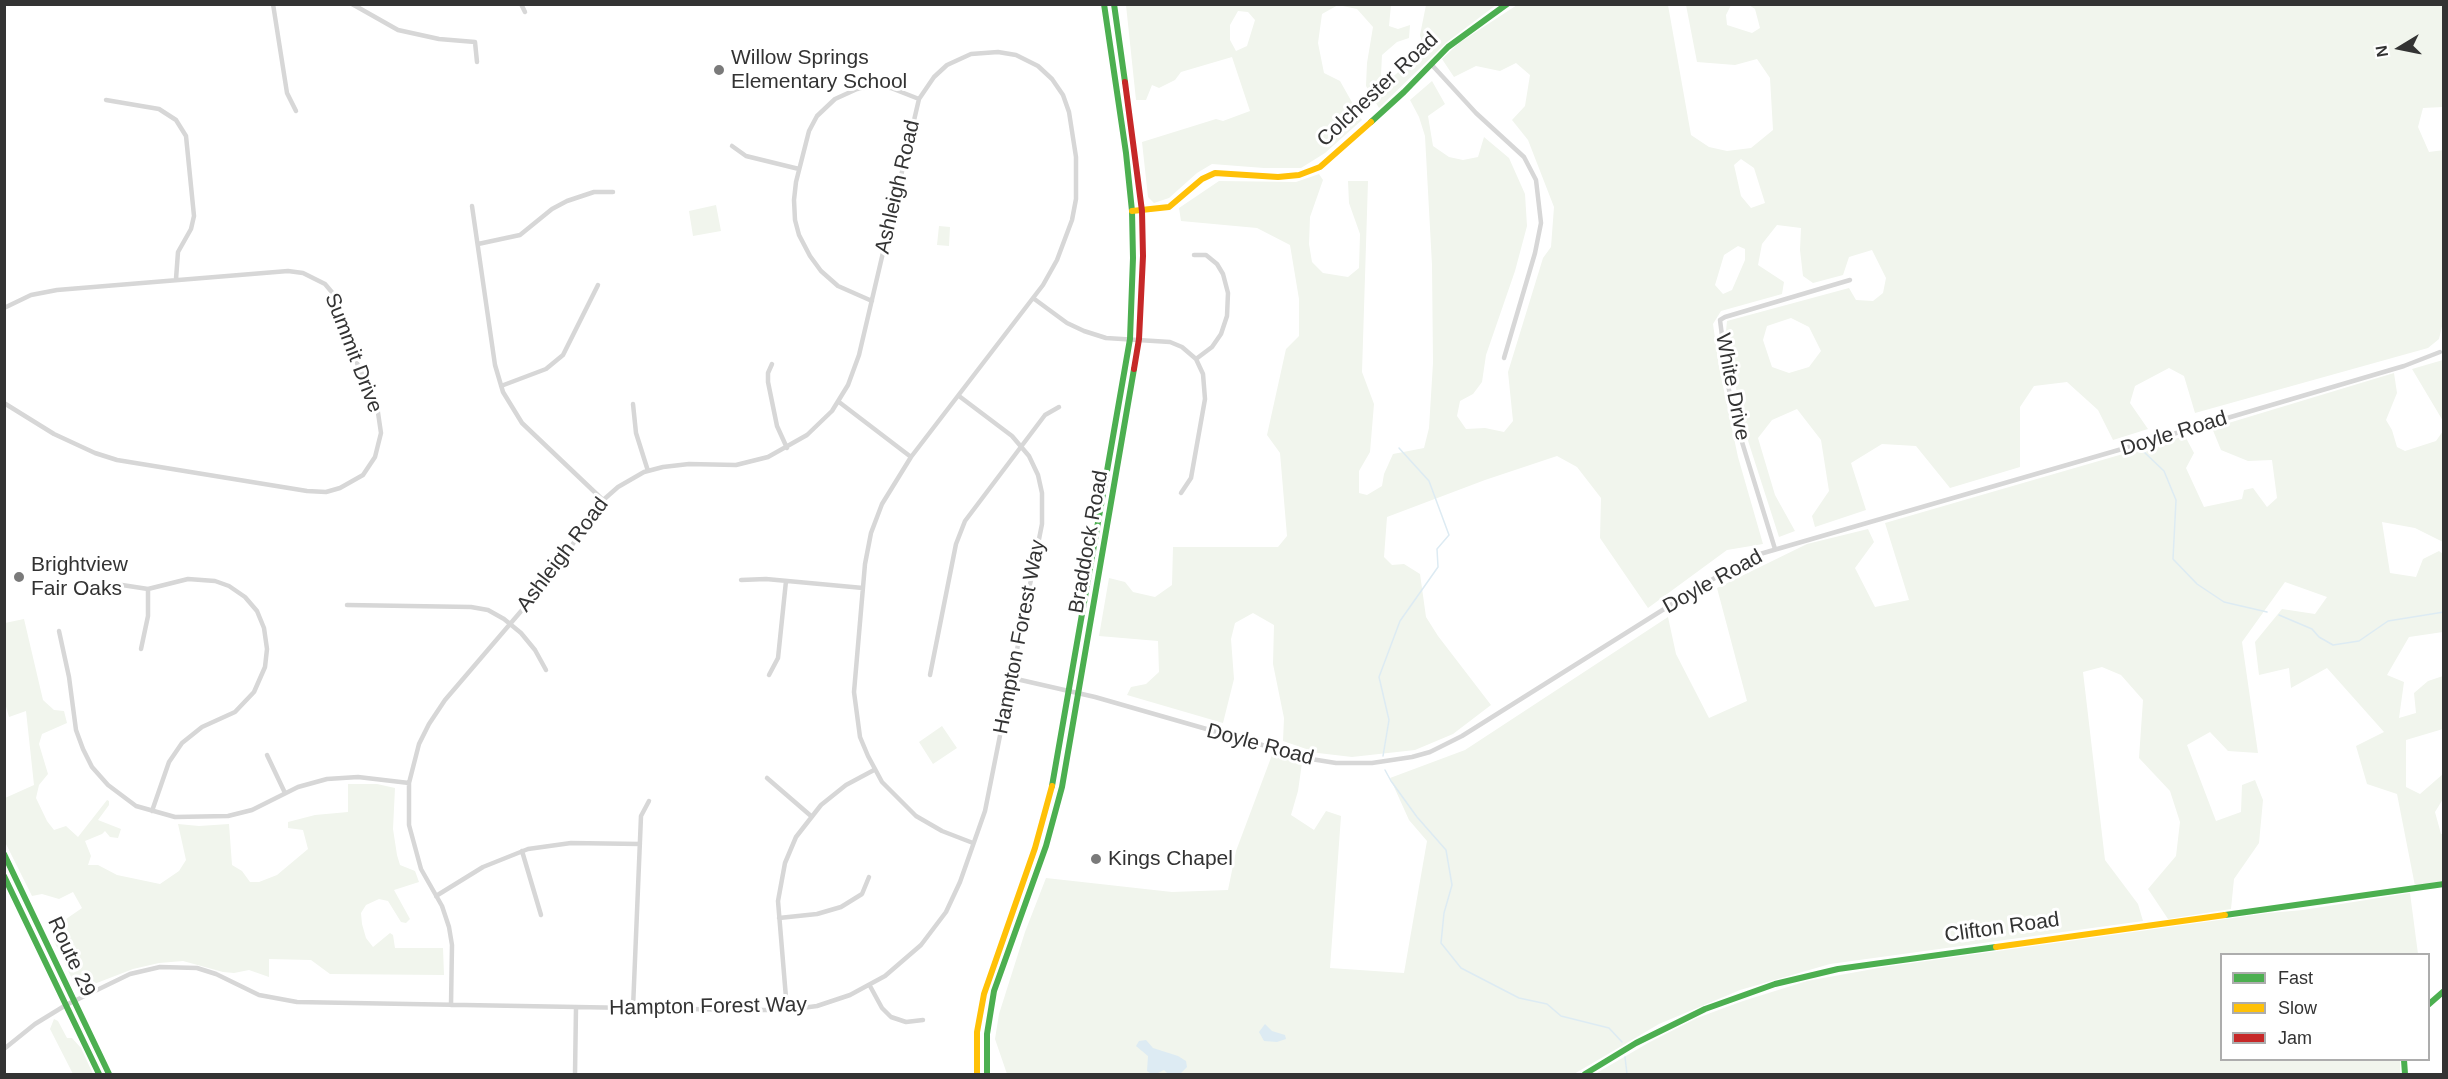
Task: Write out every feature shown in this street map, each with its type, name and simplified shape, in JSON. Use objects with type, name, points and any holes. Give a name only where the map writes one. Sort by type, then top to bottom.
[{"type":"main road","name":"Braddock Road","points":[[977,1074],[977,1032],[984,994],[1042,825],[1054,779],[1130,339],[1132,212],[1127,160],[1104,4]]},
{"type":"main road","name":"Braddock Road","points":[[987,1074],[986,1048],[991,1006],[1052,826],[1062,788],[1139,339],[1143,256],[1142,211],[1114,4]]},
{"type":"main road","name":"Colchester Road","points":[[1132,212],[1165,208],[1175,204],[1202,179],[1215,173],[1278,177],[1299,175],[1314,170],[1355,137],[1456,40],[1507,4]]},
{"type":"main road","name":"Route 29","points":[[4,854],[109,1074]]},
{"type":"main road","name":"Route 29","points":[[4,876],[99,1074]]},
{"type":"main road","name":"Clifton Road","points":[[1586,1074],[1636,1043],[1705,1009],[1775,984],[1827,971],[1905,958],[2444,884]]},
{"type":"main road","points":[[2430,1003],[2444,991]]},
{"type":"street","points":[[273,4],[288,93],[296,111]]},
{"type":"street","points":[[352,4],[398,30],[438,39],[475,42],[477,62]]},
{"type":"street","points":[[521,4],[525,12]]},
{"type":"street","name":"Ashleigh Road","points":[[451,1005],[451,936],[445,915],[421,868],[412,840],[408,811],[409,783],[419,744],[430,721],[445,700],[552,575],[603,500],[625,483],[648,471],[678,465],[736,465],[759,460],[787,448],[820,424],[839,402],[854,371],[920,99],[934,77],[947,65],[971,54],[989,51],[1006,53],[1030,61],[1048,75],[1063,95],[1070,118],[1076,157],[1074,208],[1058,260],[1034,298],[911,457],[891,486],[876,516],[867,549],[854,703],[860,737],[874,770],[892,794],[916,816],[942,831],[973,843]]},
{"type":"street","points":[[1431,64],[1476,113],[1524,157],[1536,180],[1541,223],[1535,254],[1504,358]]},
{"type":"street","points":[[872,301],[846,291],[830,280],[804,246],[794,209],[799,169],[812,124],[824,108],[839,96],[857,89],[876,87],[891,88],[920,99]]},
{"type":"street","points":[[106,100],[159,109],[176,120],[186,136],[194,216],[191,228],[178,252],[176,279]]},
{"type":"street","points":[[732,146],[746,156],[799,169]]},
{"type":"street","points":[[478,244],[520,235],[567,201],[594,192],[613,192]]},
{"type":"street","points":[[472,206],[495,365],[509,405],[522,423],[603,500]]},
{"type":"street","points":[[1194,255],[1206,255],[1217,264],[1223,274],[1228,292],[1227,316],[1221,334],[1212,347],[1196,359]]},
{"type":"street","name":"Summit Drive","points":[[4,308],[38,293],[176,279],[296,271],[311,276],[328,287],[340,306],[350,346],[374,396],[380,415],[381,433],[378,450],[372,464],[363,475],[340,488],[316,492],[138,465],[104,456],[74,444],[4,403]]},
{"type":"street","name":"White Drive","points":[[1775,549],[1738,429],[1720,320],[1725,316],[1850,280]]},
{"type":"street","points":[[501,386],[542,371],[557,362],[569,347],[598,285]]},
{"type":"street","points":[[1034,298],[1067,323],[1084,332],[1106,338],[1170,342],[1182,347],[1196,359],[1205,383],[1205,399],[1191,478],[1181,493]]},
{"type":"street","name":"Doyle Road","points":[[1012,678],[1079,693],[1309,759],[1352,764],[1402,759],[1430,752],[1462,736],[1740,563],[1775,549],[2404,366],[2440,352]]},
{"type":"street","points":[[772,364],[768,373],[768,382],[777,426],[787,448]]},
{"type":"street","name":"Hampton Forest Way","points":[[4,1049],[35,1024],[66,1005],[129,974],[152,968],[178,966],[207,971],[259,995],[280,1001],[787,1010],[827,1003],[870,986],[905,961],[934,929],[955,894],[987,802],[1044,511],[1038,475],[1021,446],[1012,436],[959,396]]},
{"type":"street","points":[[839,402],[911,457]]},
{"type":"street","points":[[633,404],[636,433],[648,471]]},
{"type":"street","points":[[930,675],[960,531],[971,512],[1045,415],[1059,407]]},
{"type":"street","points":[[91,587],[122,585],[148,589],[188,579],[209,580],[228,586],[245,597],[256,611],[264,628],[267,648],[263,676],[248,700],[226,718],[192,734],[178,748],[169,762],[152,811]]},
{"type":"street","points":[[741,580],[786,581],[863,588]]},
{"type":"street","points":[[769,675],[778,658],[786,581]]},
{"type":"street","points":[[141,650],[148,616],[148,589]]},
{"type":"street","points":[[347,605],[479,608],[497,614],[511,624],[530,643],[546,670]]},
{"type":"street","points":[[59,631],[69,677],[76,730],[86,756],[112,789],[136,806],[189,818],[228,816],[252,810],[312,782],[343,777],[409,783]]},
{"type":"street","points":[[267,755],[285,793]]},
{"type":"street","points":[[787,1010],[779,918],[779,890],[785,863],[796,837],[811,816],[837,792],[874,770]]},
{"type":"street","points":[[767,778],[811,816]]},
{"type":"street","points":[[633,1008],[641,816],[649,801]]},
{"type":"street","points":[[436,896],[483,867],[522,851],[571,843],[640,844]]},
{"type":"street","points":[[522,851],[541,915]]},
{"type":"street","points":[[779,918],[817,914],[842,907],[862,894],[869,877]]},
{"type":"street","points":[[870,986],[882,1008],[891,1017],[906,1022],[924,1020]]},
{"type":"street","points":[[575,1074],[576,1008]]},
{"type":"shaded area","points":[[1126,5],[1338,5],[1322,14],[1318,43],[1324,73],[1340,81],[1362,120],[1325,153],[1301,168],[1212,164],[1197,173],[1169,198],[1154,203],[1148,197],[1142,142],[1216,119],[1223,121],[1250,111],[1232,57],[1181,72],[1175,80],[1159,88],[1152,85],[1146,100],[1136,100]],"holes":[[[1238,11],[1248,12],[1255,20],[1247,46],[1236,51],[1230,40],[1230,25]]]},
{"type":"shaded area","points":[[1338,5],[1391,5],[1389,26],[1398,29],[1410,25],[1409,38],[1397,42],[1382,55],[1381,75],[1389,80],[1424,50],[1420,35],[1426,5],[1496,5],[1447,42],[1379,108],[1366,86],[1373,27],[1357,9]]},
{"type":"shaded area","points":[[1517,5],[1668,5],[1691,135],[1709,147],[1727,151],[1751,148],[1773,130],[1770,78],[1757,59],[1735,65],[1697,62],[1686,5],[1731,5],[1726,15],[1727,25],[1752,33],[1760,28],[1755,9],[1749,5],[2443,5],[2443,107],[2423,108],[2418,127],[2429,152],[2444,150],[2443,322],[2439,339],[2428,348],[2195,413],[2184,376],[2169,368],[2135,386],[2130,403],[2148,429],[2113,440],[2098,410],[2067,382],[2034,386],[2020,407],[2020,467],[1950,488],[1916,446],[1882,444],[1851,463],[1866,510],[1815,527],[1812,516],[1829,491],[1821,440],[1797,409],[1772,420],[1758,438],[1775,495],[1795,531],[1779,537],[1742,422],[1726,331],[1727,321],[1849,288],[1856,300],[1873,301],[1883,293],[1886,278],[1872,250],[1849,257],[1843,275],[1813,283],[1803,276],[1800,250],[1801,228],[1777,225],[1762,244],[1758,265],[1784,282],[1782,294],[1721,311],[1713,324],[1719,367],[1738,457],[1763,544],[1727,550],[1648,608],[1600,538],[1601,498],[1577,467],[1557,456],[1387,517],[1384,557],[1392,565],[1404,564],[1420,574],[1426,617],[1491,705],[1453,734],[1415,750],[1352,757],[1318,753],[1283,741],[1284,718],[1273,664],[1274,625],[1253,613],[1235,623],[1231,639],[1234,679],[1223,723],[1127,695],[1131,687],[1146,684],[1159,672],[1158,641],[1099,636],[1109,578],[1125,582],[1133,592],[1155,597],[1172,585],[1173,547],[1278,547],[1287,536],[1280,453],[1267,435],[1286,349],[1299,336],[1299,299],[1290,245],[1257,228],[1181,221],[1179,208],[1219,181],[1296,182],[1319,174],[1323,180],[1310,217],[1309,244],[1312,262],[1323,273],[1348,277],[1359,268],[1360,234],[1349,203],[1348,181],[1368,181],[1362,372],[1374,404],[1370,452],[1359,471],[1359,493],[1367,495],[1382,486],[1384,474],[1393,454],[1424,448],[1429,428],[1433,363],[1432,265],[1425,136],[1410,100],[1432,81],[1445,104],[1428,116],[1433,146],[1449,157],[1463,160],[1478,157],[1484,137],[1509,158],[1525,194],[1527,226],[1515,271],[1486,355],[1482,382],[1473,394],[1460,401],[1457,416],[1466,429],[1485,428],[1504,432],[1513,421],[1508,372],[1543,258],[1551,247],[1554,207],[1528,140],[1512,120],[1525,106],[1530,75],[1516,63],[1500,71],[1476,66],[1454,77],[1442,59],[1459,43]],"holes":[[[1741,159],[1754,168],[1765,203],[1751,208],[1741,196],[1734,165]],[[1738,246],[1745,249],[1745,260],[1732,290],[1723,294],[1715,285],[1724,255]],[[1791,318],[1809,327],[1821,351],[1809,367],[1789,373],[1772,367],[1763,340],[1767,326]]]},
{"type":"shaded area","points":[[716,205],[721,231],[693,236],[689,211]]},
{"type":"shaded area","points":[[939,226],[950,227],[949,246],[937,245]]},
{"type":"shaded area","points":[[2444,360],[2443,421],[2412,369]]},
{"type":"shaded area","points":[[2394,373],[2397,393],[2386,420],[2397,447],[2405,451],[2436,441],[2443,431],[2443,542],[2415,528],[2382,522],[2390,573],[2416,577],[2423,559],[2439,551],[2443,554],[2443,632],[2409,637],[2387,675],[2404,682],[2399,718],[2416,713],[2414,693],[2428,681],[2443,676],[2443,729],[2406,740],[2406,787],[2420,794],[2443,774],[2443,799],[2435,812],[2441,834],[2443,834],[2443,881],[2415,886],[2397,794],[2367,784],[2356,746],[2384,732],[2327,668],[2291,688],[2289,668],[2259,675],[2255,642],[2282,609],[2315,614],[2327,597],[2285,582],[2242,642],[2258,753],[2228,751],[2210,732],[2187,745],[2216,821],[2241,812],[2242,785],[2255,780],[2263,800],[2259,843],[2234,879],[2231,909],[2168,919],[2148,889],[2176,856],[2180,822],[2170,791],[2139,758],[2143,700],[2121,675],[2102,667],[2083,672],[2105,860],[2138,904],[2143,921],[1830,964],[1740,990],[1659,1024],[1574,1074],[1007,1074],[995,1039],[999,1014],[1025,932],[1046,878],[1172,892],[1228,890],[1236,851],[1272,755],[1302,763],[1298,791],[1291,815],[1314,830],[1326,811],[1341,816],[1330,968],[1404,973],[1427,841],[1409,820],[1390,778],[1465,750],[1668,617],[1676,654],[1709,718],[1747,701],[1717,588],[1807,544],[1868,529],[1874,542],[1855,568],[1875,607],[1909,600],[1885,523],[2185,436],[2194,453],[2186,468],[2204,507],[2242,499],[2244,490],[2253,488],[2267,507],[2277,498],[2272,460],[2248,461],[2221,450],[2212,428]]},
{"type":"shaded area","points":[[24,619],[43,700],[54,710],[64,711],[67,723],[42,734],[39,744],[48,774],[39,785],[36,798],[54,830],[66,826],[78,837],[107,800],[109,805],[98,820],[121,829],[118,838],[110,837],[105,831],[85,841],[91,856],[88,865],[98,865],[117,875],[160,884],[179,871],[186,860],[178,824],[199,826],[229,824],[232,865],[242,871],[250,882],[259,882],[277,875],[308,849],[303,830],[288,828],[288,822],[315,815],[348,812],[348,784],[377,784],[395,788],[393,829],[397,855],[400,865],[415,871],[419,882],[394,890],[410,919],[406,923],[401,922],[388,901],[379,899],[366,905],[361,913],[362,924],[366,938],[373,947],[390,933],[393,935],[395,948],[443,948],[444,975],[330,974],[311,960],[269,959],[269,977],[249,970],[234,973],[223,972],[183,961],[159,963],[133,969],[89,986],[83,979],[73,981],[53,939],[53,933],[56,926],[82,908],[73,892],[59,899],[42,894],[32,896],[5,842],[5,798],[34,785],[26,711],[9,717],[5,703],[5,623]]},
{"type":"shaded area","points":[[942,726],[957,748],[933,764],[919,742]]},
{"type":"shaded area","points":[[2410,893],[2418,953],[2220,953],[2220,1061],[2400,1061],[2400,1074],[1595,1074],[1697,1018],[1807,981],[1884,967],[2303,910]]},
{"type":"shaded area","points":[[54,1019],[58,1021],[67,1038],[72,1038],[81,1048],[93,1074],[73,1074],[50,1029]]},
{"type":"shaded area","points":[[1265,1024],[1272,1031],[1285,1035],[1286,1039],[1277,1042],[1264,1041],[1259,1032]]},
{"type":"shaded area","points":[[1146,1040],[1153,1048],[1186,1061],[1187,1067],[1180,1074],[1168,1074],[1164,1070],[1156,1074],[1150,1073],[1147,1071],[1148,1056],[1136,1046],[1139,1041]]},
{"type":"waterway","points":[[1383,756],[1389,720],[1379,677],[1400,621],[1438,567],[1437,549],[1449,535],[1429,481],[1399,448]]},
{"type":"waterway","points":[[2144,452],[2164,471],[2176,500],[2173,559],[2197,584],[2224,602],[2267,612]]},
{"type":"waterway","points":[[2279,615],[2312,629],[2319,637],[2333,645],[2359,641],[2388,621],[2444,612]]},
{"type":"waterway","points":[[1385,770],[1417,817],[1446,850],[1452,885],[1444,913],[1441,943],[1461,968],[1519,998],[1547,1004],[1561,1016],[1609,1028],[1622,1042]]},
{"type":"waterway","points":[[1625,1057],[1627,1074]]},
{"type":"traffic: fast","points":[[1052,786],[1130,339],[1132,211],[1126,153],[1104,4]]},
{"type":"traffic: fast","points":[[1114,4],[1125,82]]},
{"type":"traffic: fast","points":[[1371,122],[1448,47],[1507,4]]},
{"type":"traffic: fast","points":[[987,1074],[987,1034],[994,991],[1046,846],[1062,787],[1134,369]]},
{"type":"traffic: fast","points":[[4,854],[109,1074]]},
{"type":"traffic: fast","points":[[4,876],[99,1074]]},
{"type":"traffic: fast","points":[[2225,915],[2444,884]]},
{"type":"traffic: fast","points":[[1585,1074],[1636,1043],[1705,1009],[1775,984],[1838,969],[1996,947]]},
{"type":"traffic: fast","points":[[2430,1003],[2444,991]]},
{"type":"traffic: fast","points":[[2404,1061],[2405,1074]]},
{"type":"traffic: slow","points":[[1132,211],[1169,207],[1202,179],[1215,173],[1278,177],[1299,175],[1320,167],[1371,122]]},
{"type":"traffic: slow","points":[[977,1074],[977,1032],[984,994],[1035,848],[1052,786]]},
{"type":"traffic: slow","points":[[1996,947],[2225,915]]},
{"type":"traffic: jam","points":[[1125,82],[1142,211],[1143,256],[1139,339],[1134,369]]},
{"type":"place","name":"Willow Springs Elementary School","points":[[719,70]]},
{"type":"place","name":"Brightview Fair Oaks","points":[[19,577]]},
{"type":"place","name":"Kings Chapel","points":[[1096,859]]}]
